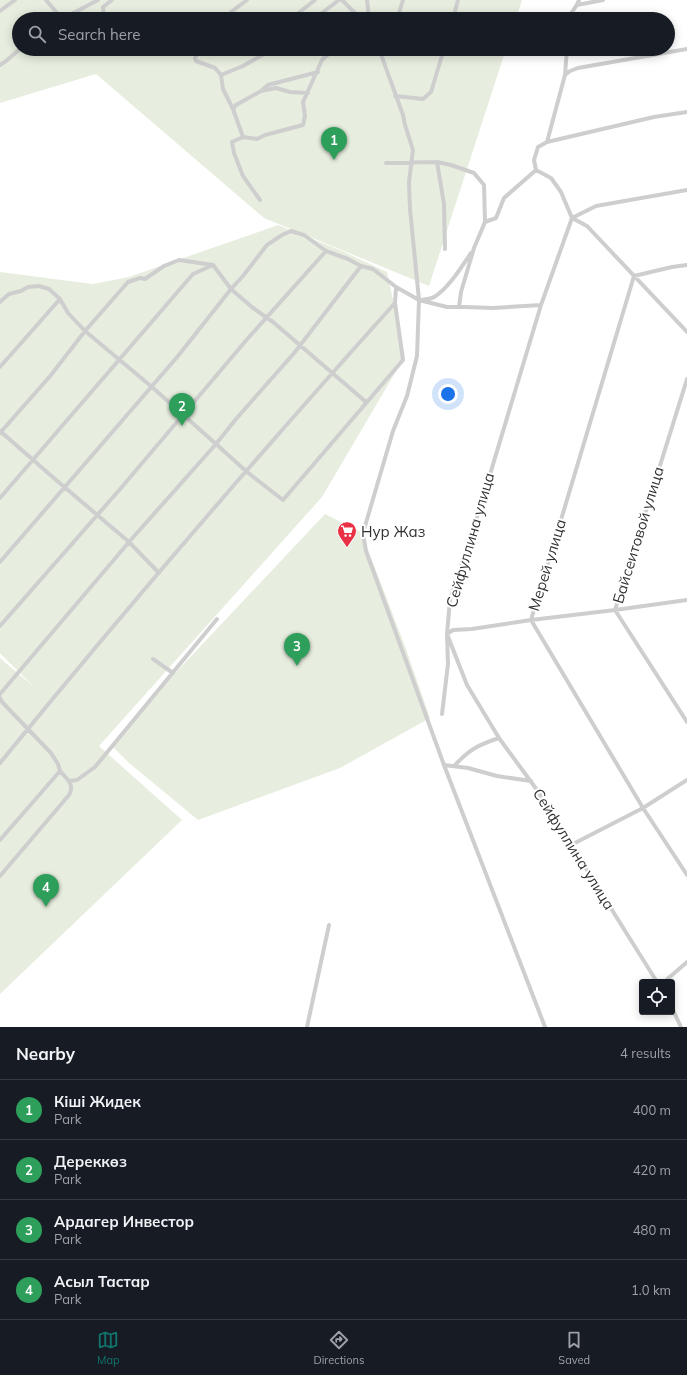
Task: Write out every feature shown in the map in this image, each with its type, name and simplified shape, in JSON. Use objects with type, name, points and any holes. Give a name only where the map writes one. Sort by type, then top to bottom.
[{"type":"street","points":[[0,11],[15,0]]},
{"type":"street","points":[[46,0],[55,12]]},
{"type":"street","points":[[75,12],[98,0]]},
{"type":"street","points":[[104,12],[104,7],[112,0]]},
{"type":"street","points":[[231,12],[247,0]]},
{"type":"street","points":[[300,12],[315,0]]},
{"type":"street","points":[[324,12],[341,0],[354,12]]},
{"type":"street","points":[[367,0],[368,12]]},
{"type":"street","points":[[399,12],[403,0]]},
{"type":"street","points":[[455,12],[458,0]]},
{"type":"street","points":[[572,12],[579,0]]},
{"type":"street","points":[[577,5],[603,0]]},
{"type":"street","points":[[675,52],[687,50]]},
{"type":"street","points":[[0,65],[12,56]]},
{"type":"street","points":[[196,56],[196,61],[215,68],[221,75],[223,89],[233,109],[243,137]]},
{"type":"street","points":[[221,75],[243,66],[261,56]]},
{"type":"street","points":[[260,200],[243,176],[234,153],[232,142],[243,137],[257,139],[265,135],[303,125],[305,116],[303,102],[318,72],[322,60],[326,56]]},
{"type":"street","points":[[383,56],[413,150],[409,182],[410,209],[419,300],[417,356],[408,396],[393,431],[363,533],[366,551],[444,765],[545,1027]]},
{"type":"street","points":[[395,96],[423,99],[431,92],[442,56]]},
{"type":"street","points":[[547,142],[565,75],[566,56]]},
{"type":"street","points":[[565,75],[578,68],[651,56]]},
{"type":"street","points":[[233,109],[236,105],[268,85],[318,72]]},
{"type":"street","points":[[260,91],[276,88],[290,92],[308,93]]},
{"type":"street","points":[[687,112],[654,117],[547,142],[538,147],[534,160],[536,170],[550,178],[561,192],[572,218],[587,226],[687,332]]},
{"type":"street","points":[[437,162],[444,204],[445,249]]},
{"type":"street","points":[[386,163],[437,162],[451,165],[474,173],[484,185],[485,222],[474,248],[461,292],[459,307]]},
{"type":"street","points":[[485,222],[496,218],[504,198],[536,170]]},
{"type":"street","points":[[572,218],[596,206],[687,190]]},
{"type":"street","name":"Сейфуллина улица","points":[[572,218],[541,305],[479,511],[450,600],[446,634],[467,685],[499,738],[531,781],[655,979]]},
{"type":"street","points":[[0,562],[152,387],[267,245],[291,231],[304,235],[326,251],[348,259],[360,266],[373,269],[396,287],[419,300],[459,307],[493,308],[541,305]]},
{"type":"street","points":[[419,300],[434,297],[442,290],[453,279],[474,248]]},
{"type":"street","points":[[0,626],[326,251]]},
{"type":"street","points":[[159,573],[129,542],[0,432],[51,375],[85,331],[128,282],[140,278],[145,279],[164,266],[179,260],[213,265],[231,289],[300,345],[366,402]]},
{"type":"street","points":[[0,498],[193,274],[213,265]]},
{"type":"street","points":[[634,276],[687,265]]},
{"type":"street","points":[[0,694],[129,542],[216,444],[236,418],[300,345],[360,266]]},
{"type":"street","name":"Мерей улица","points":[[634,276],[531,620],[643,808],[687,875]]},
{"type":"street","points":[[0,302],[8,294],[21,292],[28,287],[39,286],[50,289],[60,299],[68,313],[85,331],[152,387],[247,472],[283,500],[403,360],[395,304],[396,287]]},
{"type":"street","points":[[0,367],[60,299]]},
{"type":"street","points":[[0,763],[64,683],[332,374],[395,304]]},
{"type":"street","name":"Байсеитовой улица","points":[[687,379],[615,610],[687,722]]},
{"type":"street","points":[[442,714],[448,664],[446,634],[453,630],[472,629],[687,600]]},
{"type":"street","points":[[69,781],[77,780],[95,767],[217,619]]},
{"type":"street","points":[[153,658],[173,673]]},
{"type":"street","points":[[0,876],[69,795],[72,787],[60,771],[58,764],[51,753],[1,701]]},
{"type":"street","points":[[454,766],[472,749],[480,744],[499,738]]},
{"type":"street","points":[[444,765],[468,768],[497,776],[531,781]]},
{"type":"street","points":[[0,840],[60,771]]},
{"type":"street","points":[[571,845],[643,808],[687,780]]},
{"type":"street","points":[[307,1027],[329,925]]},
{"type":"street","points":[[667,979],[687,962]]},
{"type":"street","points":[[675,1014],[681,1027]]},
{"type":"green space","points":[[0,0],[522,0],[518,12],[12,12],[12,56],[504,56],[429,286],[264,218],[96,74],[0,103]]},
{"type":"green space","points":[[278,225],[340,250],[387,272],[405,356],[322,497],[99,746],[182,820],[0,994],[0,658],[34,687],[0,653],[0,272],[93,284],[129,277]]},
{"type":"green space","points":[[325,514],[361,532],[405,646],[430,718],[340,768],[198,820],[128,762],[112,746],[163,686]]},
{"type":"place","name":"Кіші Жидек","points":[[334,160]]},
{"type":"place","name":"Дереккөз","points":[[182,426]]},
{"type":"place","name":"Нур Жаз","points":[[347,548]]},
{"type":"place","name":"Ардагер Инвестор","points":[[297,666]]},
{"type":"place","name":"Асыл Тастар","points":[[46,907]]}]
